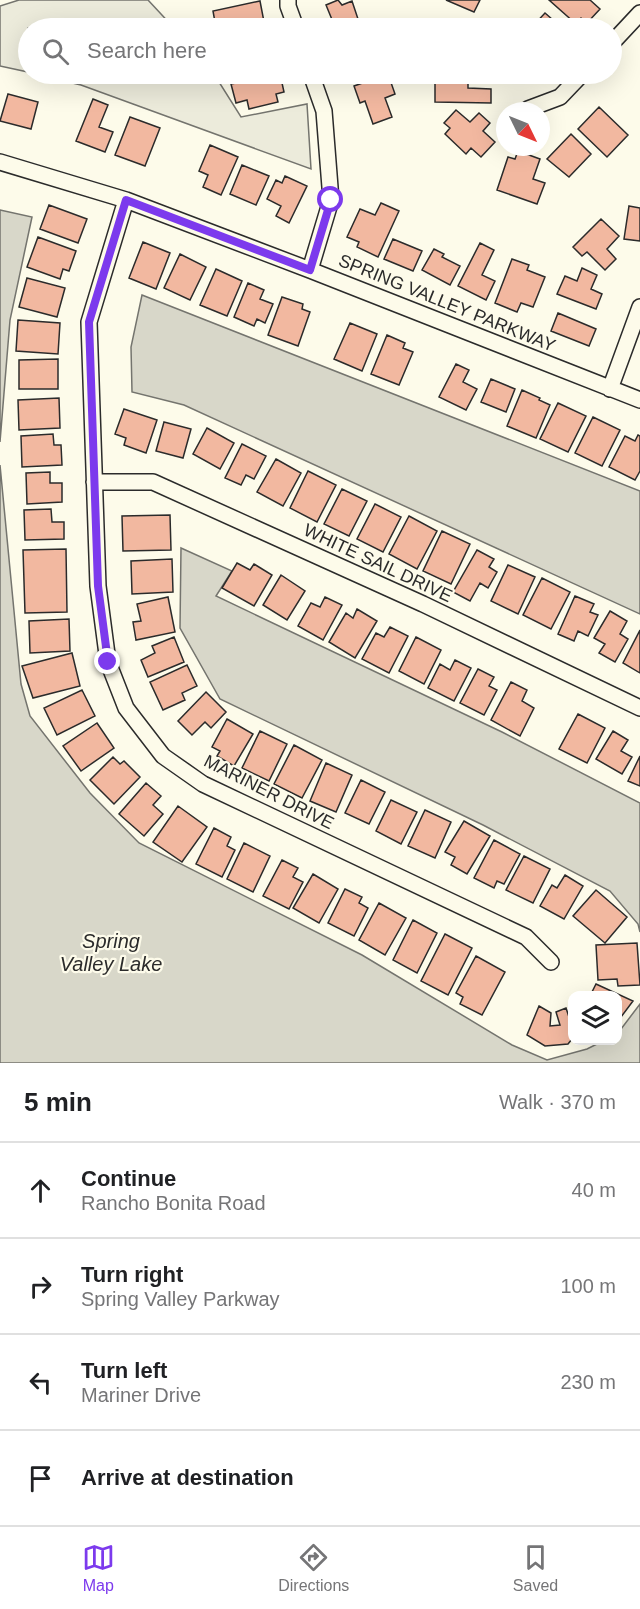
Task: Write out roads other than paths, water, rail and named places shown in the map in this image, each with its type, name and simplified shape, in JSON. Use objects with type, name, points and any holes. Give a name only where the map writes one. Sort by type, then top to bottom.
[{"type":"street","points":[[288,0],[292,18]]},
{"type":"street","points":[[622,32],[640,13]]},
{"type":"street","points":[[310,270],[331,200],[324,111],[315,84]]},
{"type":"street","points":[[547,102],[560,97],[572,84]]},
{"type":"street","name":"SPRING VALLEY PARKWAY","points":[[0,162],[126,200],[640,400]]},
{"type":"street","name":"MARINER DRIVE","points":[[126,200],[89,322],[98,586],[108,662],[126,708],[163,756],[203,784],[526,937],[551,962]]},
{"type":"street","points":[[610,388],[640,307]]},
{"type":"street","name":"WHITE SAIL DRIVE","points":[[94,482],[153,482],[423,604],[640,708]]},
{"type":"water","points":[[0,210],[32,217],[10,320],[0,442]]},
{"type":"water","points":[[142,295],[640,491],[640,614],[184,405],[132,392],[131,347]]},
{"type":"water","name":"Spring Valley Lake","points":[[0,465],[21,684],[30,716],[90,793],[139,843],[362,955],[512,1045],[547,1060],[595,1045],[622,1045],[622,1028],[640,1004],[640,1063],[0,1063]]},
{"type":"water","points":[[181,548],[232,571],[216,596],[502,732],[640,803],[640,932],[638,924],[610,891],[483,825],[220,699],[180,628]]}]
